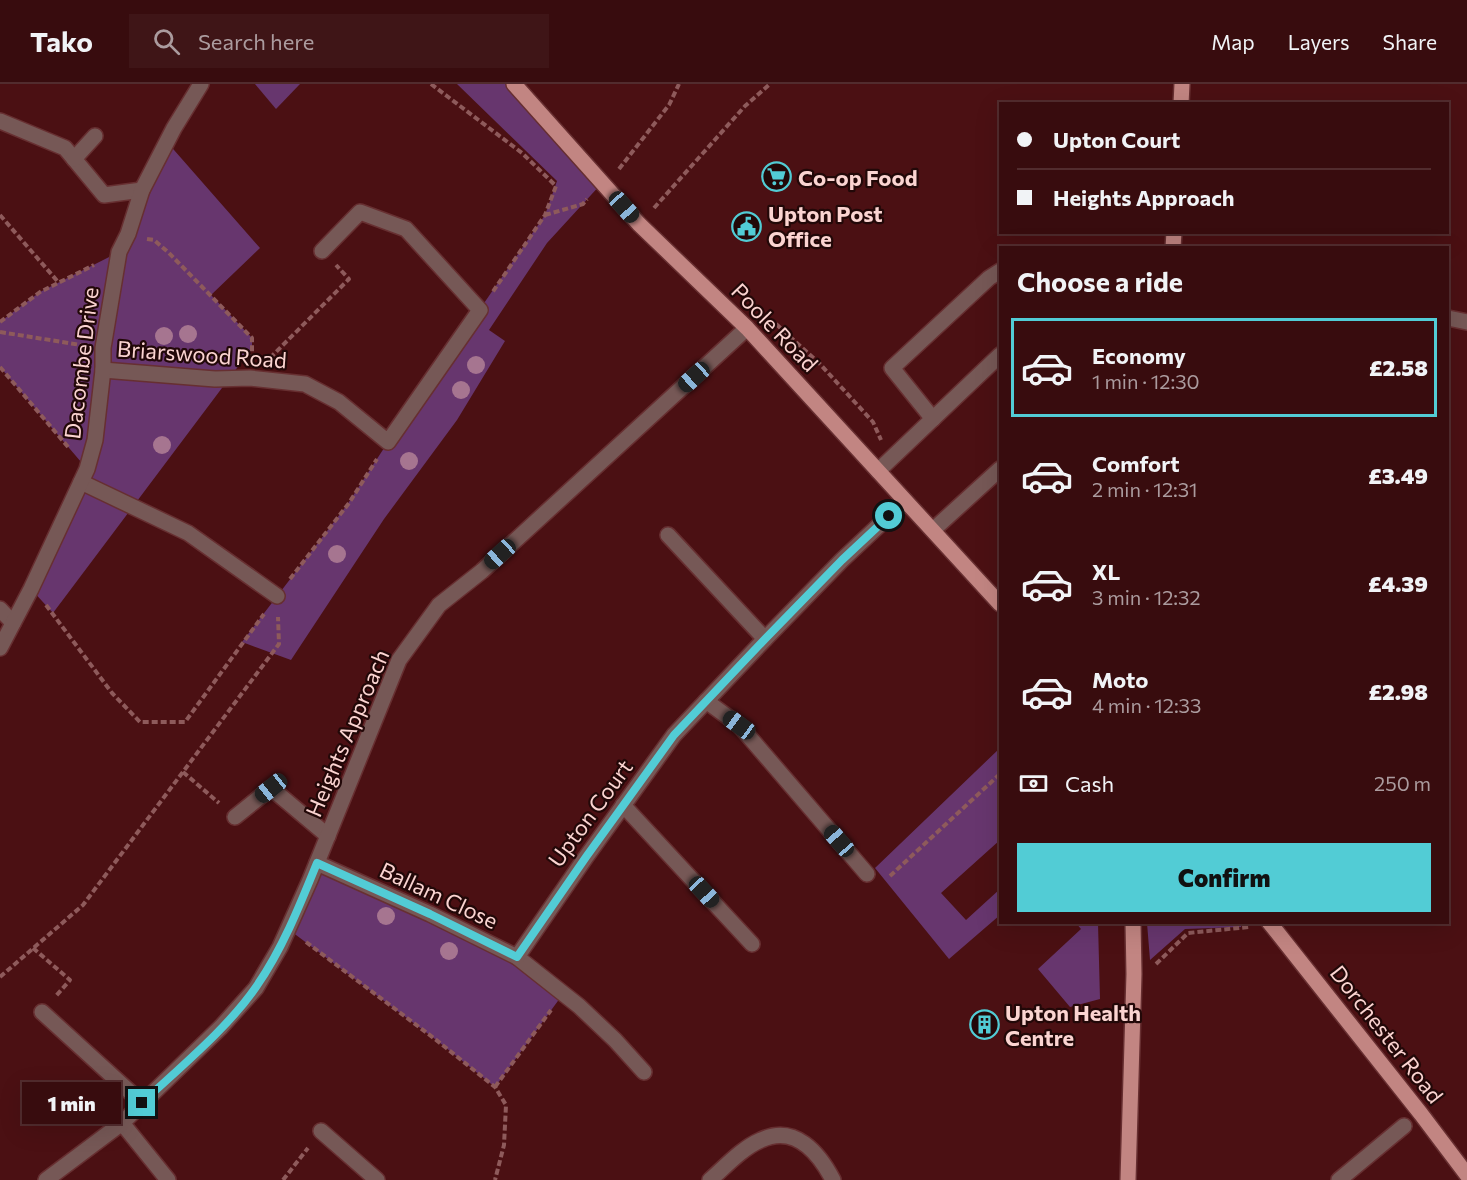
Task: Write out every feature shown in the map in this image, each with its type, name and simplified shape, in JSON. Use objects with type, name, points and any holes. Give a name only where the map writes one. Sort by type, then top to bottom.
[{"type":"main road","name":"Poole Road","points":[[514,84],[639,224],[747,328],[999,603]]},
{"type":"main road","points":[[1181,102],[1182,84]]},
{"type":"main road","points":[[1128,1180],[1134,974],[1133,924]]},
{"type":"main road","name":"Dorchester Road","points":[[1271,924],[1467,1175]]},
{"type":"street","name":"Dacombe Drive","points":[[0,648],[31,589],[84,475],[95,440],[103,370],[103,348],[119,252],[128,234],[142,190],[174,128],[201,84]]},
{"type":"street","points":[[0,121],[65,148],[104,195],[142,190]]},
{"type":"street","points":[[74,159],[95,136]]},
{"type":"street","points":[[322,251],[360,212],[406,229],[480,310],[388,442]]},
{"type":"street","points":[[933,419],[892,368],[989,278],[999,272]]},
{"type":"street","points":[[1449,318],[1467,322]]},
{"type":"street","name":"Heights Approach","points":[[46,1180],[122,1123],[221,1028],[256,988],[280,947],[317,863],[399,660],[440,605],[482,571],[747,328]]},
{"type":"street","points":[[878,471],[999,357]]},
{"type":"street","name":"Briarswood Road","points":[[103,370],[215,379],[250,378],[305,384],[339,402],[388,442]]},
{"type":"street","points":[[933,530],[999,470]]},
{"type":"street","points":[[84,475],[188,533],[278,596]]},
{"type":"street","name":"Upton Court","points":[[517,957],[674,735],[842,560],[905,501]]},
{"type":"street","points":[[668,535],[765,639]]},
{"type":"street","points":[[0,609],[13,622]]},
{"type":"street","points":[[706,701],[739,725],[867,874]]},
{"type":"street","points":[[235,817],[271,788],[328,836]]},
{"type":"street","points":[[623,805],[752,944]]},
{"type":"street","name":"Ballam Close","points":[[317,863],[430,914],[517,957],[579,1006],[644,1072]]},
{"type":"street","points":[[42,1012],[142,1103]]},
{"type":"street","points":[[122,1123],[168,1180]]},
{"type":"street","points":[[1339,1180],[1404,1126]]},
{"type":"street","points":[[321,1131],[377,1180]]},
{"type":"street","points":[[710,1180],[761,1140],[777,1136],[797,1139],[812,1148],[833,1180]]},
{"type":"path","points":[[431,84],[522,153],[556,186],[545,215],[480,310]]},
{"type":"path","points":[[602,183],[618,170],[669,105],[679,84]]},
{"type":"path","points":[[639,224],[745,106],[770,84]]},
{"type":"path","points":[[545,215],[583,204]]},
{"type":"path","points":[[0,215],[59,283]]},
{"type":"path","points":[[128,234],[154,240],[252,338],[250,378]]},
{"type":"path","points":[[250,378],[349,279],[322,251]]},
{"type":"path","points":[[0,322],[40,292],[119,252]]},
{"type":"path","points":[[0,332],[103,348]]},
{"type":"path","points":[[0,367],[84,475]]},
{"type":"path","points":[[31,589],[53,613],[112,693],[140,722],[185,722],[347,505],[388,442]]},
{"type":"path","points":[[0,977],[83,904],[279,644],[278,596]]},
{"type":"path","points":[[183,772],[235,817]]},
{"type":"path","points":[[885,881],[999,775]]},
{"type":"path","points":[[1154,966],[1188,933],[1248,928]]},
{"type":"path","points":[[288,929],[495,1087],[506,1105],[504,1145],[495,1180]]},
{"type":"path","points":[[33,948],[70,980],[42,1012]]},
{"type":"path","points":[[495,1087],[563,994]]},
{"type":"path","points":[[283,1180],[321,1131]]},
{"type":"shaded area","points":[[255,84],[300,84],[276,109]]},
{"type":"shaded area","points":[[457,84],[514,84],[602,183],[547,243],[489,330],[505,341],[457,420],[384,519],[291,660],[242,642],[347,505],[545,215],[557,181]]},
{"type":"shaded area","points":[[167,142],[260,248],[211,295],[252,338],[252,348],[53,613],[31,589],[87,469],[0,367],[0,322],[40,292],[119,252]]},
{"type":"shaded area","points":[[999,749],[999,841],[941,893],[966,920],[999,890],[999,916],[949,959],[875,868]]},
{"type":"shaded area","points":[[317,863],[517,957],[563,994],[495,1087],[288,929]]},
{"type":"shaded area","points":[[1077,924],[1098,924],[1100,999],[1070,1007],[1038,969],[1081,929]]},
{"type":"shaded area","points":[[1147,924],[1242,924],[1241,927],[1185,929],[1150,960]]},
{"type":"place","name":"Co-op Food","points":[[777,177]]},
{"type":"place","name":"Upton Post Office","points":[[747,226]]},
{"type":"place","name":"Upton Health Centre","points":[[984,1025]]},
{"type":"route","points":[[142,1103],[221,1028],[256,988],[280,947],[317,863],[430,914],[517,957],[674,735],[842,560],[889,516]]}]
